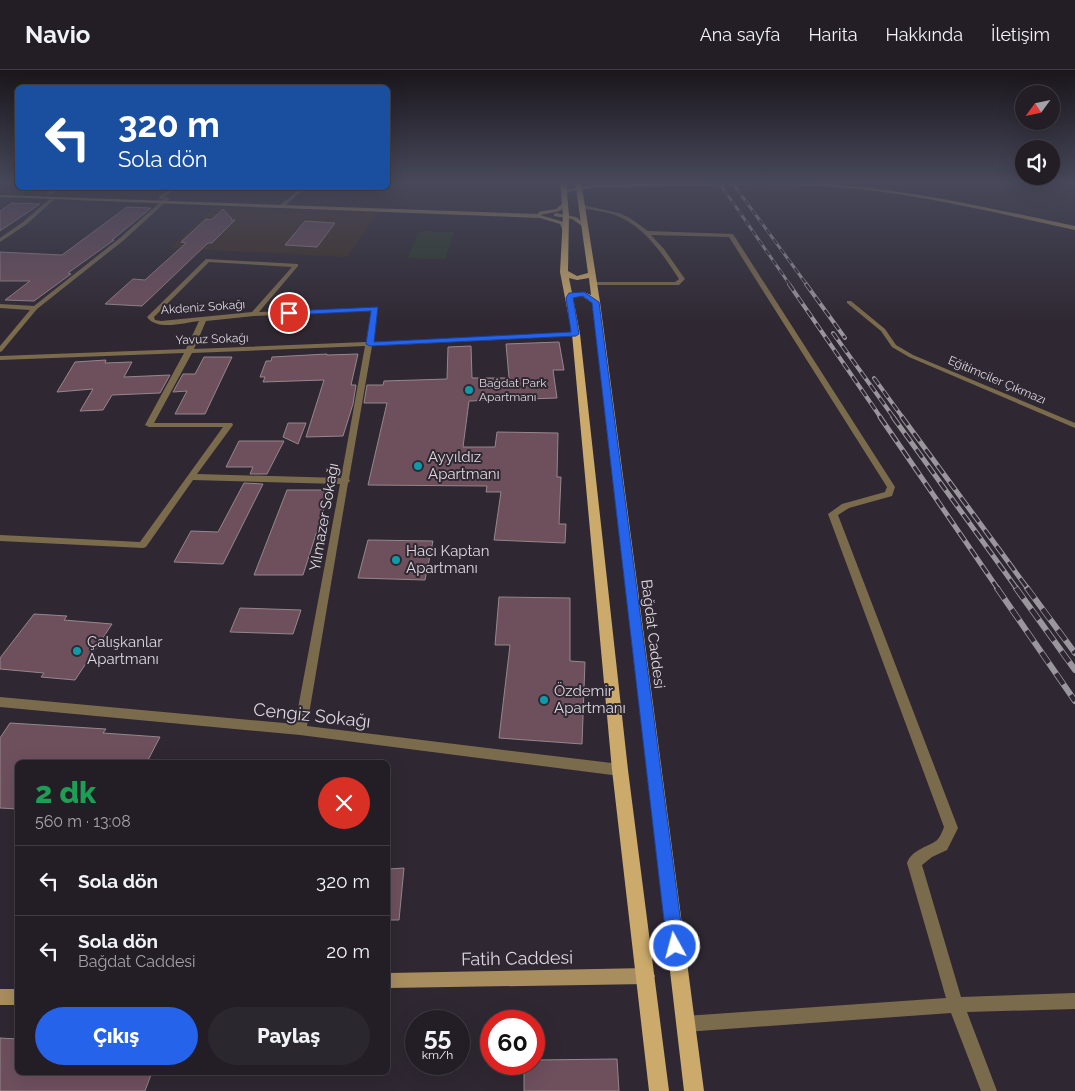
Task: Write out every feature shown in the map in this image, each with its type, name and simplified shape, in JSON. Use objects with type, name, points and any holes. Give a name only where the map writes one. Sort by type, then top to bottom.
[{"type":"main road","name":"Bağdat Caddesi","points":[[584,229],[596,302],[694,1091]]},
{"type":"main road","points":[[565,230],[564,272],[576,334],[620,770],[647,976],[659,1091]]},
{"type":"main road","points":[[564,272],[568,277],[591,278]]},
{"type":"main road","points":[[569,298],[571,295],[584,294],[596,302]]},
{"type":"main road","name":"Fatih Caddesi","points":[[390,981],[647,976]]},
{"type":"main road","points":[[0,997],[15,997]]},
{"type":"street","points":[[0,240],[14,229]]},
{"type":"street","points":[[0,350],[35,308],[133,229]]},
{"type":"street","points":[[591,278],[681,282],[682,279],[668,256],[648,234],[640,229]]},
{"type":"street","points":[[648,234],[731,235],[891,487],[890,494],[844,507],[833,514],[951,828],[942,845],[927,852],[914,863],[956,1006],[989,1091]]},
{"type":"street","name":"Akdeniz Sokağı","points":[[254,314],[296,265],[208,260],[152,312],[150,317],[153,321],[161,323],[254,314],[375,309]]},
{"type":"street","name":"Eğitimciler Çıkmazı","points":[[849,302],[883,330],[894,346],[910,356],[1075,426]]},
{"type":"street","points":[[0,306],[35,308]]},
{"type":"street","name":"Yılmazer Sokağı","points":[[300,730],[346,481],[375,309]]},
{"type":"street","points":[[0,538],[143,545],[230,425],[149,426],[190,351],[203,319]]},
{"type":"street","name":"Yavuz Sokağı","points":[[0,358],[576,334]]},
{"type":"street","points":[[191,478],[346,481]]},
{"type":"street","name":"Cengiz Sokağı","points":[[0,702],[300,730],[620,770]]},
{"type":"street","points":[[685,1024],[956,1006],[1075,1001]]},
{"type":"shaded area","points":[[191,229],[367,229],[347,257],[170,248]]},
{"type":"green space","points":[[419,231],[454,232],[445,259],[408,258]]},
{"type":"building","points":[[98,229],[126,229],[112,240],[114,240],[68,273],[71,274],[34,301],[5,300],[30,281],[0,281],[0,252],[62,255]]},
{"type":"building","points":[[196,229],[226,229],[212,243],[208,243],[142,306],[105,304],[133,279],[145,280],[186,243],[181,242]]},
{"type":"building","points":[[299,229],[331,229],[317,247],[285,245]]},
{"type":"building","points":[[559,342],[564,370],[553,370],[557,398],[469,401],[463,447],[495,447],[497,432],[558,433],[557,477],[561,477],[559,524],[566,524],[565,543],[494,540],[501,492],[486,492],[487,486],[368,485],[387,403],[364,403],[367,385],[383,385],[384,381],[447,379],[448,347],[471,346],[472,378],[509,378],[506,344]]},
{"type":"building","points":[[358,354],[351,385],[356,385],[353,404],[343,436],[306,437],[324,380],[263,382],[265,377],[260,377],[266,361],[271,361],[272,357]]},
{"type":"building","points":[[204,357],[232,357],[205,414],[175,414],[187,391],[173,392],[183,374],[195,374]]},
{"type":"building","points":[[106,360],[105,363],[132,362],[124,377],[170,375],[160,393],[112,395],[103,410],[80,411],[93,389],[57,392],[75,362]]},
{"type":"building","points":[[288,423],[306,423],[298,444],[283,437]]},
{"type":"building","points":[[239,441],[284,441],[267,474],[250,474],[253,467],[226,467]]},
{"type":"building","points":[[244,483],[263,484],[223,564],[174,562],[191,531],[218,532]]},
{"type":"building","points":[[287,490],[330,490],[303,575],[254,575]]},
{"type":"building","name":"Hacı Kaptan Apartmanı","points":[[368,540],[433,541],[425,580],[358,578]]},
{"type":"building","points":[[499,597],[570,598],[570,661],[585,662],[582,744],[499,738],[510,645],[495,645]]},
{"type":"building","points":[[240,608],[301,610],[293,634],[230,632]]},
{"type":"building","points":[[34,614],[67,616],[64,620],[112,624],[75,680],[41,677],[44,673],[0,669],[0,658]]},
{"type":"building","points":[[10,723],[106,729],[103,733],[160,737],[148,760],[15,760],[15,809],[0,808],[0,738]]},
{"type":"building","points":[[404,868],[399,920],[390,920],[390,869]]},
{"type":"building","points":[[0,1038],[15,1039],[15,1075],[151,1075],[145,1091],[0,1091]]},
{"type":"building","points":[[617,1059],[619,1091],[524,1091],[524,1075],[545,1075],[545,1060]]},
{"type":"railway","points":[[751,229],[790,285]]},
{"type":"railway","points":[[766,229],[807,285]]},
{"type":"railway","points":[[789,284],[881,418]]},
{"type":"railway","points":[[806,284],[845,338]]},
{"type":"railway","points":[[833,333],[894,418]]},
{"type":"railway","points":[[874,378],[903,418]]},
{"type":"railway","points":[[880,417],[998,589]]},
{"type":"railway","points":[[893,417],[1017,589]]},
{"type":"railway","points":[[902,417],[1028,589]]},
{"type":"railway","points":[[997,588],[1075,701]]},
{"type":"railway","points":[[1016,588],[1075,670]]},
{"type":"railway","points":[[1027,588],[1075,653]]},
{"type":"place","name":"Bağdat Park Apartmanı","points":[[469,390]]},
{"type":"place","name":"Ayyıldız Apartmanı","points":[[418,466]]},
{"type":"place","name":"Hacı Kaptan Apartmanı","points":[[396,560]]},
{"type":"place","name":"Çalışkanlar Apartmanı","points":[[77,651]]},
{"type":"place","name":"Özdemir Apartmanı","points":[[544,700]]},
{"type":"route","points":[[289,313],[375,309],[370,344],[576,334],[569,298],[571,295],[578,293],[590,296],[596,302],[675,946]]}]
